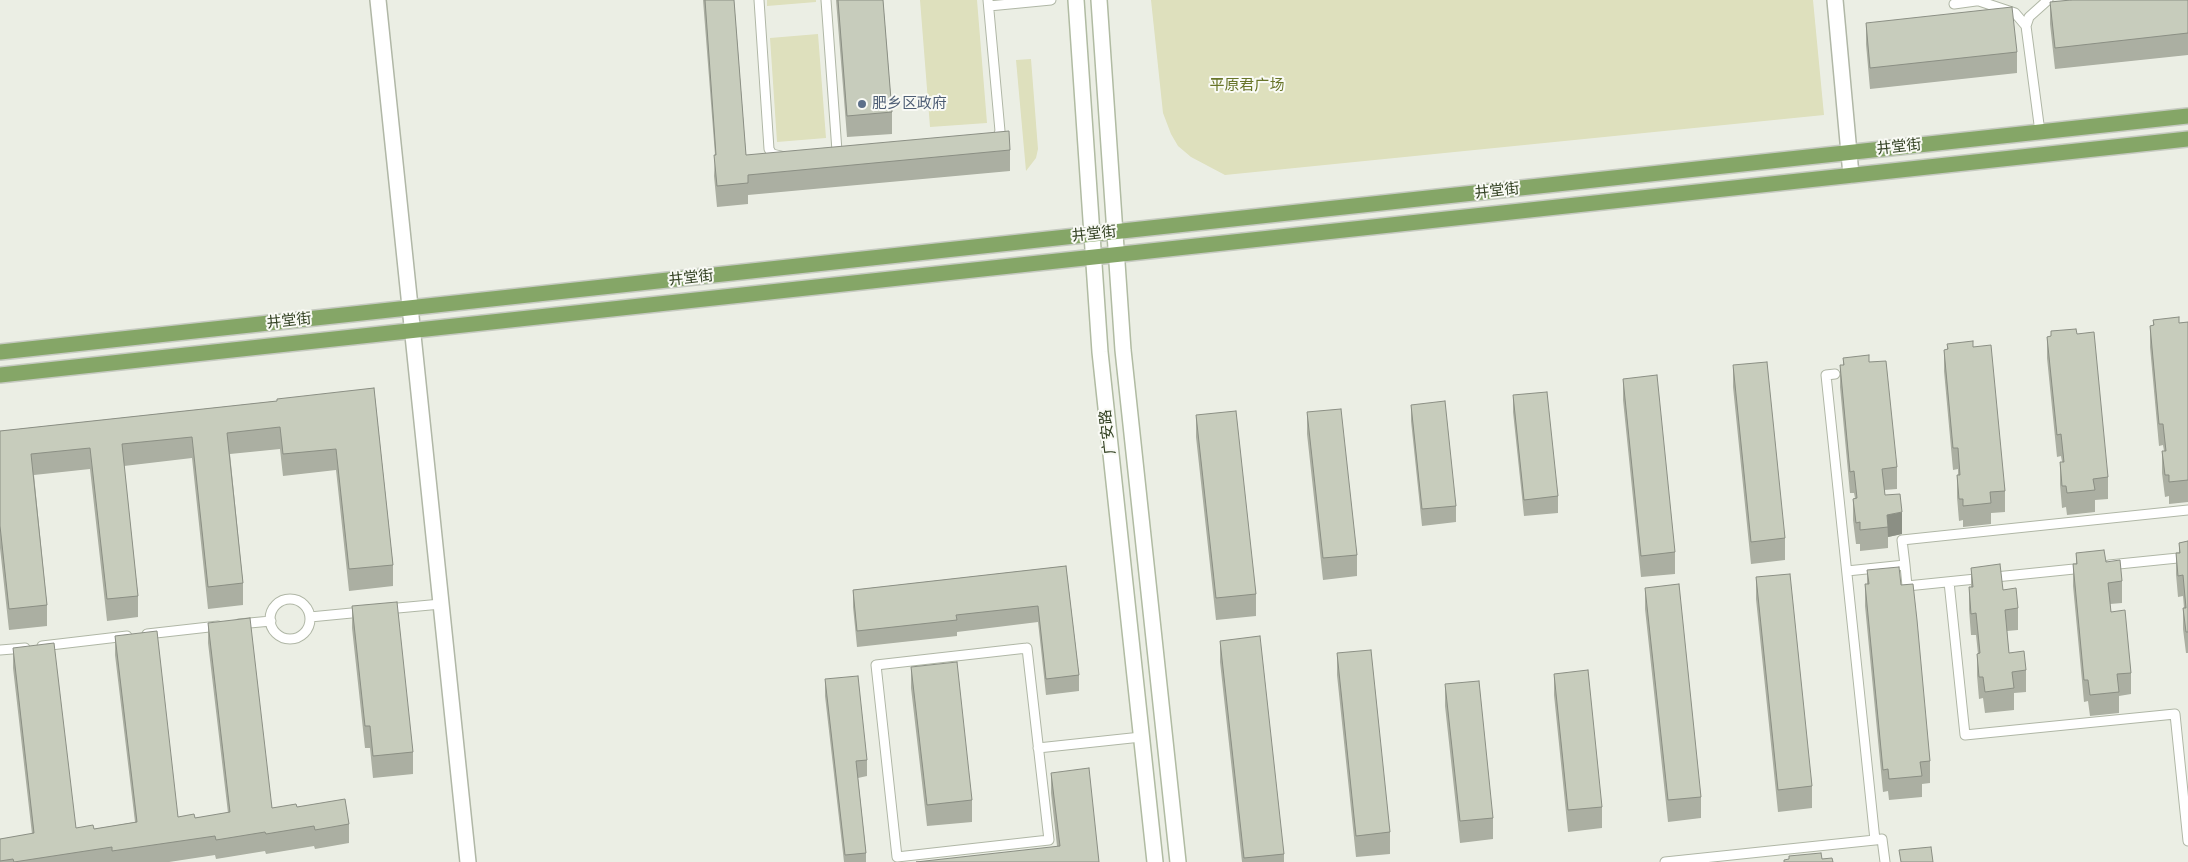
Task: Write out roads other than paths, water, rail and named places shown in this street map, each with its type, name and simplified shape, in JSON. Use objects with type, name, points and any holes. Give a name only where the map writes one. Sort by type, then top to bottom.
[{"type":"main road","points":[[378,0],[468,862]]},
{"type":"main road","name":"广安路","points":[[1076,0],[1100,352],[1155,862]]},
{"type":"main road","name":"广安路","points":[[1099,0],[1123,350],[1178,862]]},
{"type":"main road","points":[[1835,0],[1851,175]]},
{"type":"main road","name":"井堂街","points":[[0,352],[2188,116]]},
{"type":"main road","name":"井堂街","points":[[0,375],[2188,139]]},
{"type":"lane","points":[[759,0],[769,149],[772,154],[791,155]]},
{"type":"lane","points":[[826,0],[832,152],[846,150]]},
{"type":"lane","points":[[984,139],[998,136],[1000,131],[988,3],[1051,0]]},
{"type":"lane","points":[[1954,4],[1984,0]]},
{"type":"lane","points":[[2040,132],[2026,26],[2029,17],[2048,0]]},
{"type":"lane","points":[[1979,1],[2015,13],[2026,26]]},
{"type":"lane","points":[[1835,374],[1826,376],[1875,840]]},
{"type":"lane","points":[[2188,510],[1902,540],[1907,586],[2188,557]]},
{"type":"lane","points":[[1847,571],[1905,565]]},
{"type":"lane","points":[[1949,582],[1965,735],[2175,714],[2186,805],[2188,841]]},
{"type":"lane","points":[[289,598],[302,602],[308,608],[310,617],[308,629],[303,634],[289,639],[276,633],[270,621],[273,608],[282,600],[289,598]]},
{"type":"lane","points":[[310,617],[441,604]]},
{"type":"lane","points":[[0,650],[270,621]]},
{"type":"lane","points":[[1027,648],[1038,748],[1049,840],[898,857],[876,665],[1027,648]]},
{"type":"lane","points":[[1038,748],[1141,737]]},
{"type":"lane","points":[[1665,862],[1875,840],[1882,840],[1885,862]]},
{"type":"place","name":"肥乡区政府","points":[[862,104]]},
{"type":"park label","name":"平原君广场","points":[[1247,86]]}]
